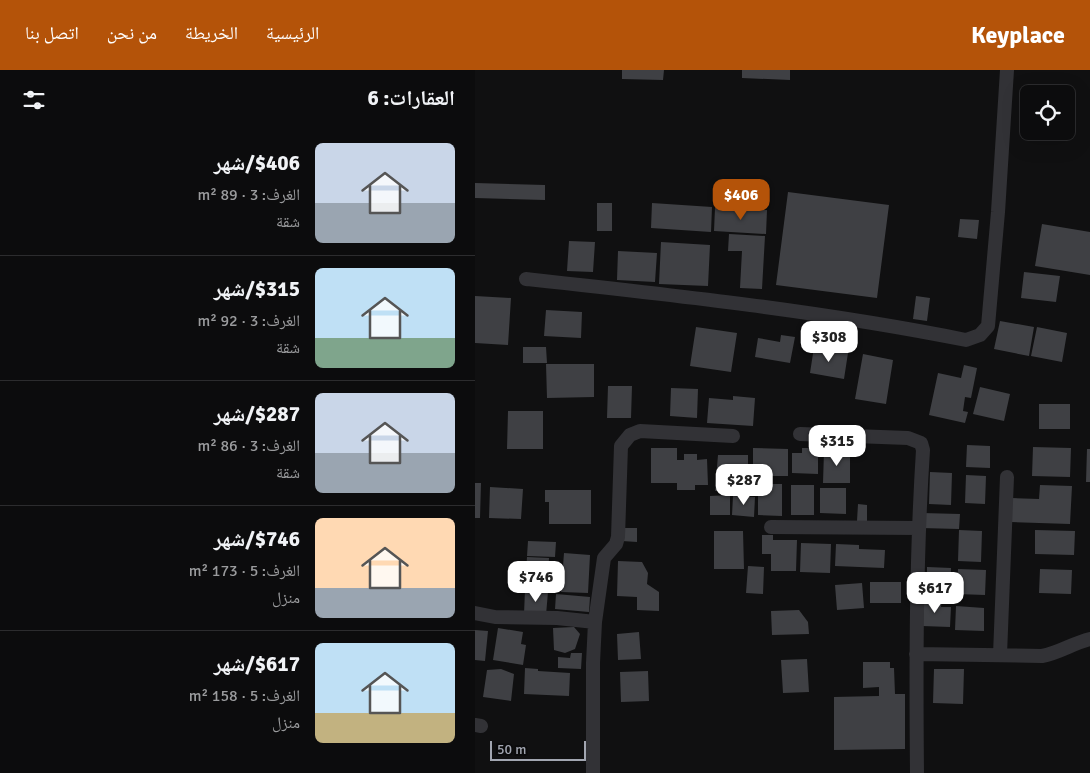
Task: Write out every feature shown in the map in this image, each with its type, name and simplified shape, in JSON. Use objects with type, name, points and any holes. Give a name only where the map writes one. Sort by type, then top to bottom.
[{"type":"street","points":[[526,278],[680,296],[875,323],[966,340],[974,338],[988,326],[998,212],[1007,70]]},
{"type":"street","points":[[593,773],[595,622],[604,558],[616,544],[618,537],[621,446],[630,435],[640,431],[733,436]]},
{"type":"street","points":[[800,434],[916,439],[921,442],[923,450],[918,528],[916,654],[917,773]]},
{"type":"street","points":[[1000,655],[1007,478]]},
{"type":"street","points":[[771,527],[918,528]]},
{"type":"street","points":[[475,614],[495,617],[557,618],[595,622]]},
{"type":"street","points":[[916,654],[1048,654],[1090,639]]},
{"type":"building","points":[[622,70],[664,70],[663,80],[622,79]]},
{"type":"building","points":[[742,70],[790,70],[790,80],[742,78]]},
{"type":"building","points":[[475,183],[545,185],[545,200],[475,198]]},
{"type":"building","points":[[788,192],[889,205],[877,298],[776,285]]},
{"type":"building","points":[[597,203],[612,203],[612,231],[597,231]]},
{"type":"building","points":[[652,203],[712,207],[711,232],[651,228]]},
{"type":"building","points":[[715,208],[767,210],[766,234],[714,231]]},
{"type":"building","points":[[960,219],[979,220],[977,239],[958,237]]},
{"type":"building","points":[[1042,224],[1090,232],[1090,275],[1035,266]]},
{"type":"building","points":[[729,234],[765,236],[762,289],[740,288],[742,251],[728,251]]},
{"type":"building","points":[[569,241],[595,242],[593,272],[567,271]]},
{"type":"building","points":[[661,242],[710,245],[708,286],[659,284]]},
{"type":"building","points":[[618,251],[657,253],[655,282],[617,280]]},
{"type":"building","points":[[1024,272],[1060,276],[1056,302],[1021,298]]},
{"type":"building","points":[[475,296],[511,298],[508,345],[475,343]]},
{"type":"building","points":[[916,296],[930,298],[927,321],[913,319]]},
{"type":"building","points":[[546,310],[582,312],[581,338],[544,336]]},
{"type":"building","points":[[1000,321],[1034,327],[1029,356],[994,349]]},
{"type":"building","points":[[696,327],[737,333],[731,372],[690,366]]},
{"type":"building","points":[[1037,327],[1067,333],[1062,362],[1031,356]]},
{"type":"building","points":[[781,335],[795,337],[790,363],[755,357],[758,338],[780,342]]},
{"type":"building","points":[[523,347],[546,347],[547,363],[523,363]]},
{"type":"building","points":[[814,347],[848,353],[844,379],[810,373]]},
{"type":"building","points":[[863,354],[893,360],[886,404],[855,399]]},
{"type":"building","points":[[546,364],[594,364],[594,397],[547,398]]},
{"type":"building","points":[[964,365],[977,368],[971,398],[965,397],[963,411],[968,412],[965,423],[929,415],[938,373],[961,378]]},
{"type":"building","points":[[608,386],[632,386],[631,418],[607,418]]},
{"type":"building","points":[[980,387],[1010,394],[1004,421],[973,414]]},
{"type":"building","points":[[671,388],[698,389],[697,418],[670,416]]},
{"type":"building","points":[[733,396],[755,398],[753,426],[707,423],[709,398],[733,400]]},
{"type":"building","points":[[1039,404],[1070,404],[1070,429],[1039,429]]},
{"type":"building","points":[[508,411],[543,411],[543,449],[507,449]]},
{"type":"building","points":[[967,445],[990,446],[990,468],[966,467]]},
{"type":"building","points":[[1033,447],[1071,448],[1070,477],[1032,476]]},
{"type":"building","points":[[651,448],[677,448],[677,460],[684,460],[684,454],[697,454],[697,460],[707,459],[708,485],[695,485],[695,490],[677,490],[677,483],[651,483]]},
{"type":"building","points":[[753,448],[788,449],[788,476],[753,476]]},
{"type":"building","points":[[802,448],[818,448],[818,474],[792,473],[792,453],[802,453]]},
{"type":"building","points":[[1087,449],[1090,449],[1090,482],[1086,482]]},
{"type":"building","points":[[824,451],[850,452],[850,483],[823,483]]},
{"type":"building","points":[[718,455],[748,455],[748,477],[753,477],[753,491],[715,491]]},
{"type":"building","points":[[930,472],[952,473],[951,505],[929,504]]},
{"type":"building","points":[[966,475],[986,476],[985,504],[965,503]]},
{"type":"building","points":[[475,483],[481,483],[480,518],[475,518]]},
{"type":"building","points":[[758,484],[782,484],[782,516],[758,515]]},
{"type":"building","points":[[791,485],[814,485],[814,515],[791,515]]},
{"type":"building","points":[[1040,485],[1072,486],[1070,524],[1011,522],[1012,498],[1039,499]]},
{"type":"building","points":[[490,487],[523,489],[521,519],[489,518]]},
{"type":"building","points":[[820,488],[846,488],[846,514],[820,513]]},
{"type":"building","points":[[545,490],[591,490],[591,524],[549,524],[549,502],[545,502]]},
{"type":"building","points":[[730,495],[730,515],[710,515],[710,496]]},
{"type":"building","points":[[733,496],[755,497],[754,517],[732,515]]},
{"type":"building","points":[[858,504],[867,505],[867,521],[857,521]]},
{"type":"building","points":[[922,513],[960,514],[959,529],[921,528]]},
{"type":"building","points":[[622,528],[637,528],[637,542],[622,541]]},
{"type":"building","points":[[959,530],[982,531],[981,562],[958,561]]},
{"type":"building","points":[[1035,530],[1075,531],[1074,555],[1035,554]]},
{"type":"building","points":[[714,531],[743,531],[744,569],[714,569]]},
{"type":"building","points":[[762,535],[773,535],[773,540],[797,540],[796,571],[771,571],[771,554],[762,554]]},
{"type":"building","points":[[528,541],[556,542],[555,557],[527,556]]},
{"type":"building","points":[[801,543],[831,544],[830,573],[800,572]]},
{"type":"building","points":[[836,544],[859,545],[859,549],[885,550],[884,568],[835,566]]},
{"type":"building","points":[[564,553],[590,555],[588,593],[561,592]]},
{"type":"building","points":[[527,557],[549,558],[547,590],[525,589]]},
{"type":"building","points":[[618,561],[642,562],[648,573],[647,584],[659,592],[659,611],[637,610],[637,597],[617,596]]},
{"type":"building","points":[[748,566],[764,567],[763,594],[746,593]]},
{"type":"building","points":[[927,567],[951,568],[950,595],[927,594]]},
{"type":"building","points":[[958,569],[986,570],[985,595],[957,594]]},
{"type":"building","points":[[1040,569],[1072,570],[1071,594],[1039,593]]},
{"type":"building","points":[[870,582],[901,582],[901,603],[870,603]]},
{"type":"building","points":[[862,583],[864,608],[837,610],[835,585]]},
{"type":"building","points":[[525,590],[548,592],[546,615],[524,614]]},
{"type":"building","points":[[556,594],[590,597],[589,612],[555,609]]},
{"type":"building","points":[[922,600],[942,600],[941,607],[951,607],[950,627],[922,626]]},
{"type":"building","points":[[956,606],[984,608],[984,631],[955,630]]},
{"type":"building","points":[[799,610],[808,622],[809,634],[772,635],[771,611]]},
{"type":"building","points":[[574,627],[580,634],[575,649],[565,653],[554,650],[553,628]]},
{"type":"building","points":[[498,628],[523,632],[521,644],[526,645],[523,665],[493,660]]},
{"type":"building","points":[[475,630],[488,631],[485,661],[475,660]]},
{"type":"building","points":[[639,632],[641,659],[618,660],[617,634]]},
{"type":"building","points":[[571,653],[582,653],[581,669],[558,668],[558,657],[570,658]]},
{"type":"building","points":[[807,659],[809,692],[783,693],[781,660]]},
{"type":"building","points":[[863,662],[890,662],[890,668],[894,668],[895,694],[905,694],[905,749],[834,750],[834,697],[879,696],[879,687],[863,688]]},
{"type":"building","points":[[525,668],[538,669],[538,671],[570,673],[569,696],[524,694]]},
{"type":"building","points":[[501,669],[514,674],[511,701],[483,697],[487,670]]},
{"type":"building","points":[[934,669],[964,669],[963,704],[933,703]]},
{"type":"building","points":[[648,671],[649,701],[621,702],[620,672]]}]
